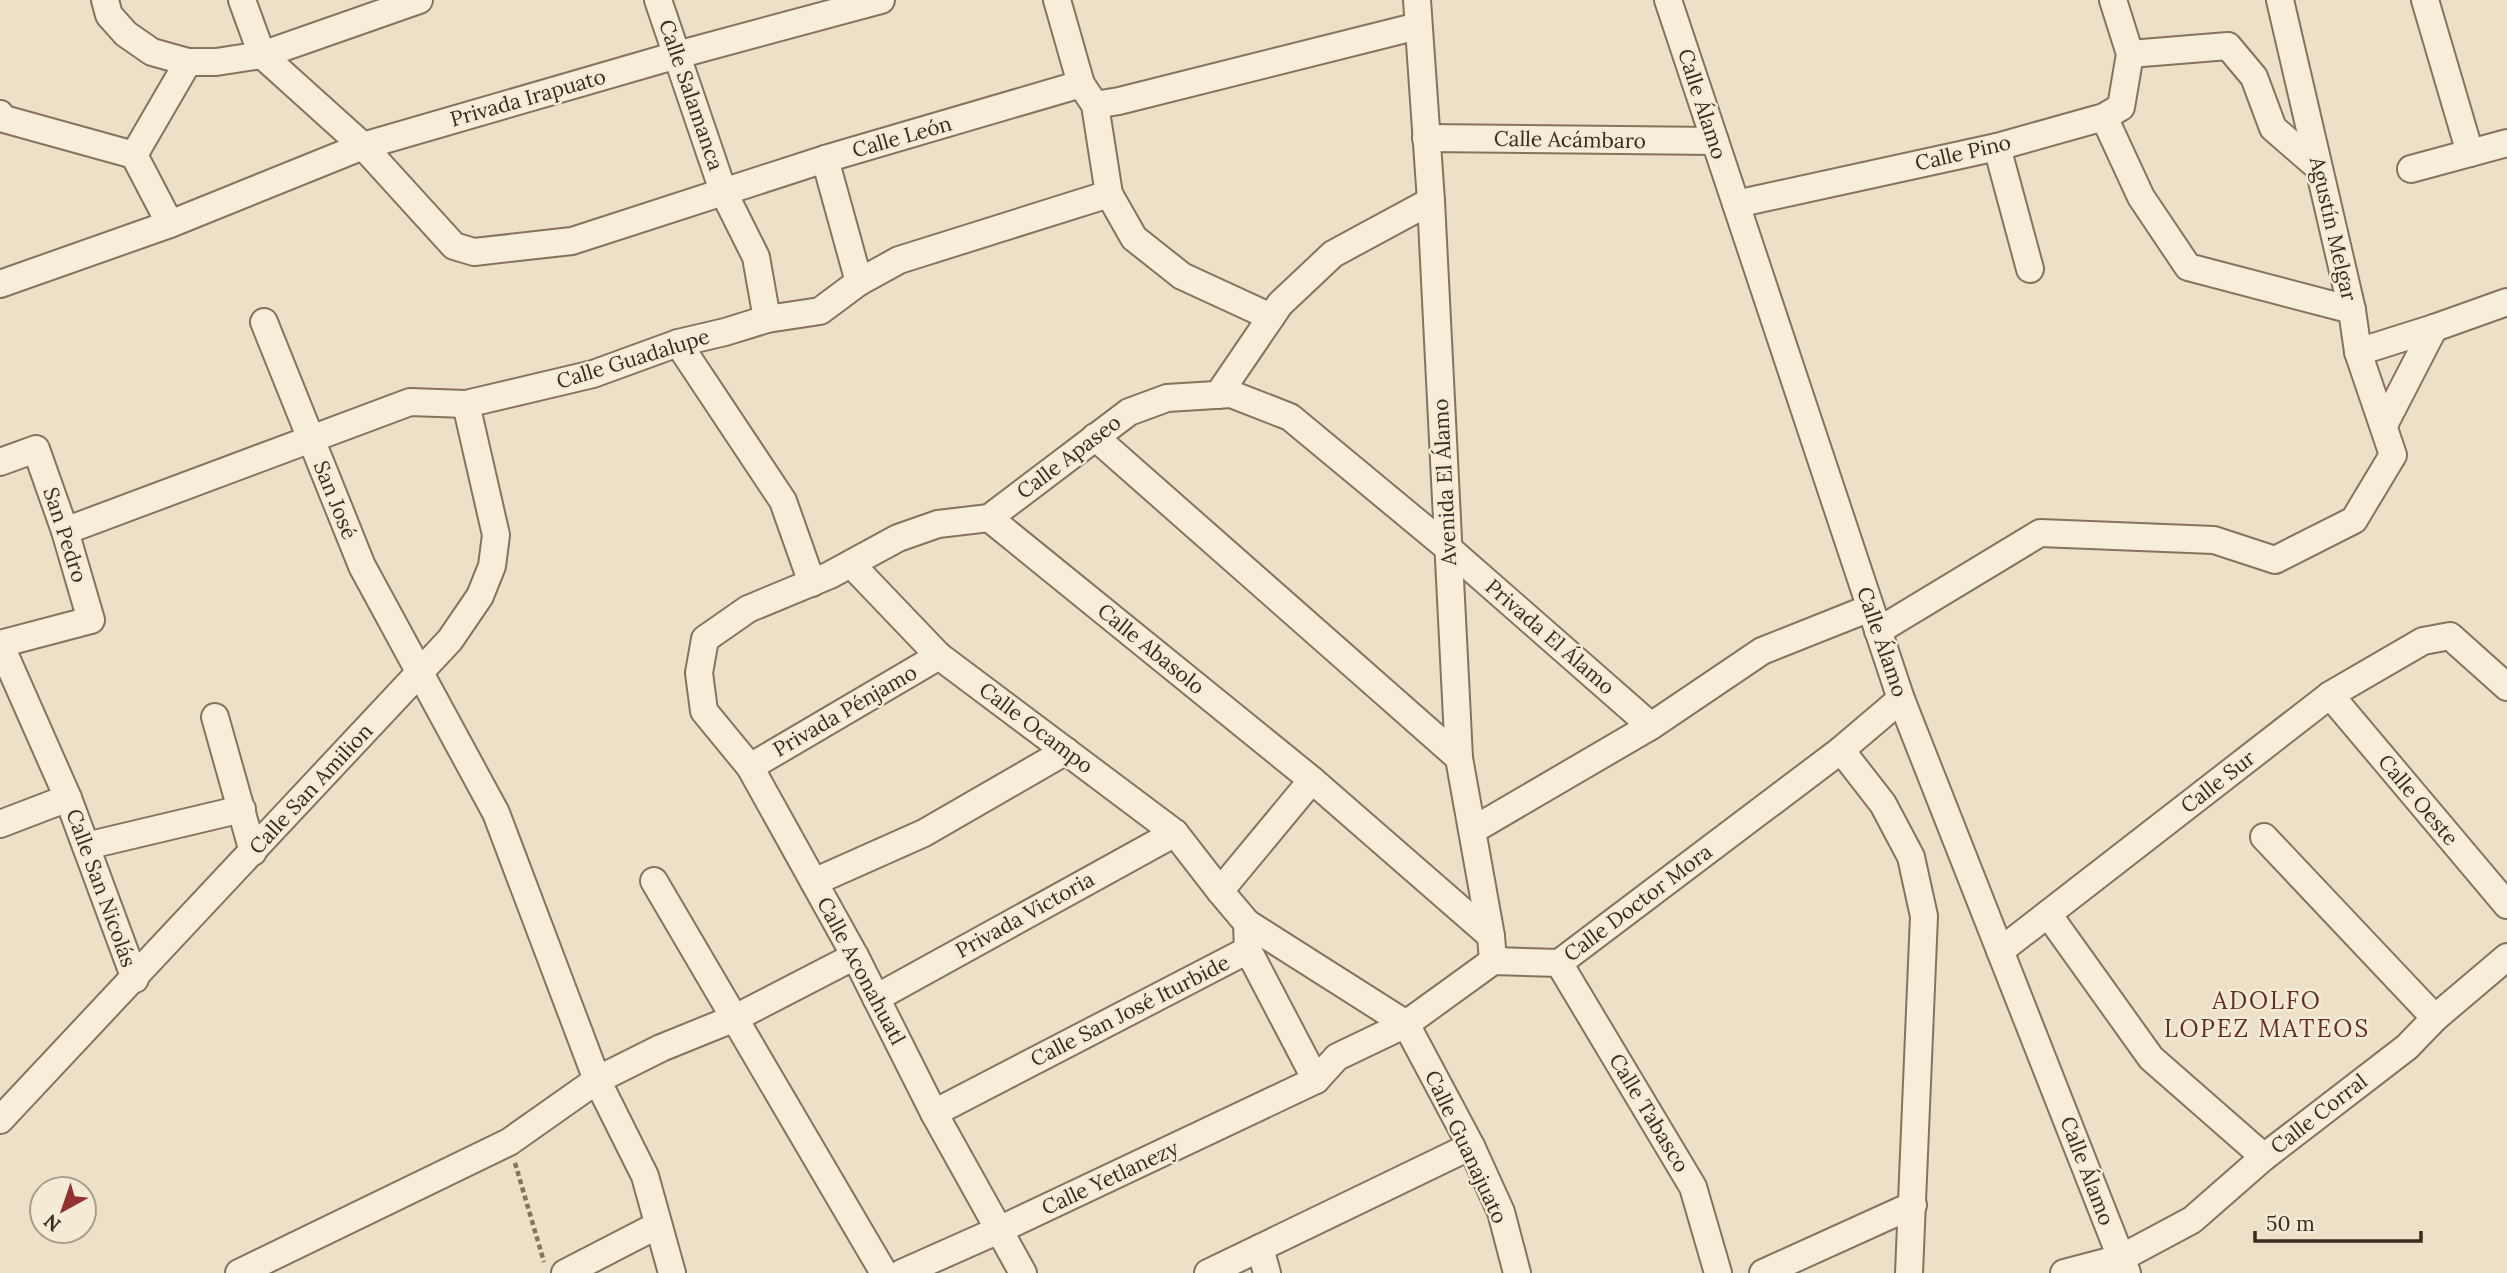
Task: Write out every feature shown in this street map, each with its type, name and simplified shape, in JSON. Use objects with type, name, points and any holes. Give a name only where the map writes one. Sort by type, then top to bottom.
[{"type":"street","points":[[105,0],[108,15],[126,34],[152,52],[188,62],[216,62],[262,55],[419,0]]},
{"type":"street","points":[[242,0],[262,55],[363,146]]},
{"type":"street","name":"Calle Salamanca","points":[[658,0],[723,191],[756,257],[767,319]]},
{"type":"street","name":"Privada Irapuato","points":[[0,284],[170,224],[363,146],[677,55],[881,0]]},
{"type":"street","points":[[1057,0],[1088,94],[1109,194],[1134,239],[1182,275],[1271,317]]},
{"type":"street","name":"Avenida El Álamo","points":[[1417,0],[1431,201],[1458,758],[1492,948]]},
{"type":"street","name":"Calle Álamo","points":[[1668,0],[1901,699],[2124,1265]]},
{"type":"street","points":[[2113,0],[2130,54],[2112,112],[2141,197],[2188,267],[2352,310]]},
{"type":"street","name":"Agustín Melgar","points":[[1874,620],[2040,533],[2214,540],[2275,560],[2354,520],[2393,456],[2358,352],[2352,310],[2280,0]]},
{"type":"street","points":[[2426,0],[2470,153]]},
{"type":"street","name":"Calle León","points":[[363,146],[454,246],[474,252],[572,241],[825,159],[1088,94],[1119,101],[1418,26]]},
{"type":"street","points":[[2130,54],[2228,46],[2254,76],[2273,128],[2318,167]]},
{"type":"street","points":[[134,155],[188,62]]},
{"type":"street","points":[[2262,98],[2301,94]]},
{"type":"street","name":"Calle Pino","points":[[1735,204],[1997,147],[2112,112]]},
{"type":"street","points":[[1,118],[134,155],[170,224]]},
{"type":"street","name":"Calle Acámbaro","points":[[1426,138],[1715,141]]},
{"type":"street","points":[[2411,169],[2507,143]]},
{"type":"street","points":[[1997,147],[2030,269]]},
{"type":"street","points":[[825,159],[859,282]]},
{"type":"street","name":"Calle Guadalupe","points":[[65,531],[410,402],[466,404],[593,373],[678,343],[767,319],[820,311],[859,282],[899,260],[1109,194]]},
{"type":"street","points":[[1218,395],[1280,304],[1333,254],[1431,201]]},
{"type":"street","points":[[2358,352],[2507,302]]},
{"type":"street","name":"San José","points":[[264,322],[362,566],[496,813],[597,1080],[645,1176],[672,1273]]},
{"type":"street","points":[[2384,425],[2434,328]]},
{"type":"street","points":[[678,343],[783,501],[812,583],[898,538],[938,524],[989,518]]},
{"type":"street","name":"Calle Apaseo","points":[[989,518],[1129,412],[1167,398],[1231,394],[1290,417],[1448,548]]},
{"type":"street","name":"Calle San Amilion","points":[[0,1120],[450,640],[480,596],[492,566],[496,535],[466,404]]},
{"type":"street","points":[[1095,437],[1458,758]]},
{"type":"street","name":"San Pedro","points":[[0,462],[36,449],[65,531],[91,620],[0,644]]},
{"type":"street","name":"Calle Abasolo","points":[[989,518],[1312,780],[1492,948]]},
{"type":"street","name":"Privada El Álamo","points":[[1448,548],[1651,726]]},
{"type":"street","name":"Calle Ocampo","points":[[851,564],[939,656],[1175,833],[1220,891]]},
{"type":"street","name":"Calle Aconahuatl","points":[[812,583],[748,609],[705,639],[699,673],[704,711],[750,767],[855,956],[934,1113],[1001,1229],[1023,1273]]},
{"type":"street","points":[[1473,830],[1651,726],[1762,651],[1874,620]]},
{"type":"street","name":"Calle Sur","points":[[2000,951],[2330,695],[2423,641],[2450,636],[2507,687]]},
{"type":"street","name":"Calle San Nicolás","points":[[0,644],[68,798],[135,979]]},
{"type":"street","name":"Privada Pénjamo","points":[[750,767],[939,656]]},
{"type":"street","name":"Calle Oeste","points":[[2330,695],[2507,905]]},
{"type":"street","name":"Calle Doctor Mora","points":[[1492,948],[1559,963],[1841,750],[1901,699]]},
{"type":"street","points":[[215,717],[253,852]]},
{"type":"street","points":[[1841,750],[1883,804],[1911,857],[1924,916],[1909,1273]]},
{"type":"street","points":[[814,882],[924,833],[1066,751]]},
{"type":"street","points":[[1312,780],[1220,891],[1247,923],[1406,1024]]},
{"type":"street","points":[[0,824],[68,798]]},
{"type":"street","points":[[86,846],[242,810]]},
{"type":"street","name":"Privada Victoria","points":[[876,998],[1175,833]]},
{"type":"street","points":[[2264,837],[2435,1018]]},
{"type":"street","points":[[654,881],[884,1273]]},
{"type":"street","points":[[2048,914],[2151,1058],[2264,1157]]},
{"type":"street","name":"Calle San José Iturbide","points":[[934,1113],[1248,950],[1247,923]]},
{"type":"street","points":[[1248,950],[1316,1080],[1337,1057],[1406,1024],[1492,948]]},
{"type":"street","points":[[239,1273],[509,1142],[597,1080],[661,1048],[735,1018],[855,956]]},
{"type":"street","name":"Calle Corral","points":[[2064,1273],[2124,1265],[2192,1220],[2264,1157],[2407,1047],[2435,1018],[2507,957]]},
{"type":"street","name":"Calle Tabasco","points":[[1559,963],[1693,1187],[1718,1273]]},
{"type":"street","name":"Calle Guanajuato","points":[[1406,1024],[1471,1146],[1501,1212],[1517,1273]]},
{"type":"street","name":"Calle Yetlanezy","points":[[902,1273],[1316,1080]]},
{"type":"street","points":[[1208,1273],[1263,1261],[1471,1146]]},
{"type":"street","points":[[1763,1273],[1913,1205]]},
{"type":"street","points":[[565,1273],[659,1225]]},
{"type":"path","points":[[509,1142],[547,1273]]},
{"type":"district","name":"ADOLFO LOPEZ MATEOS","points":[[2267,1015]]}]
